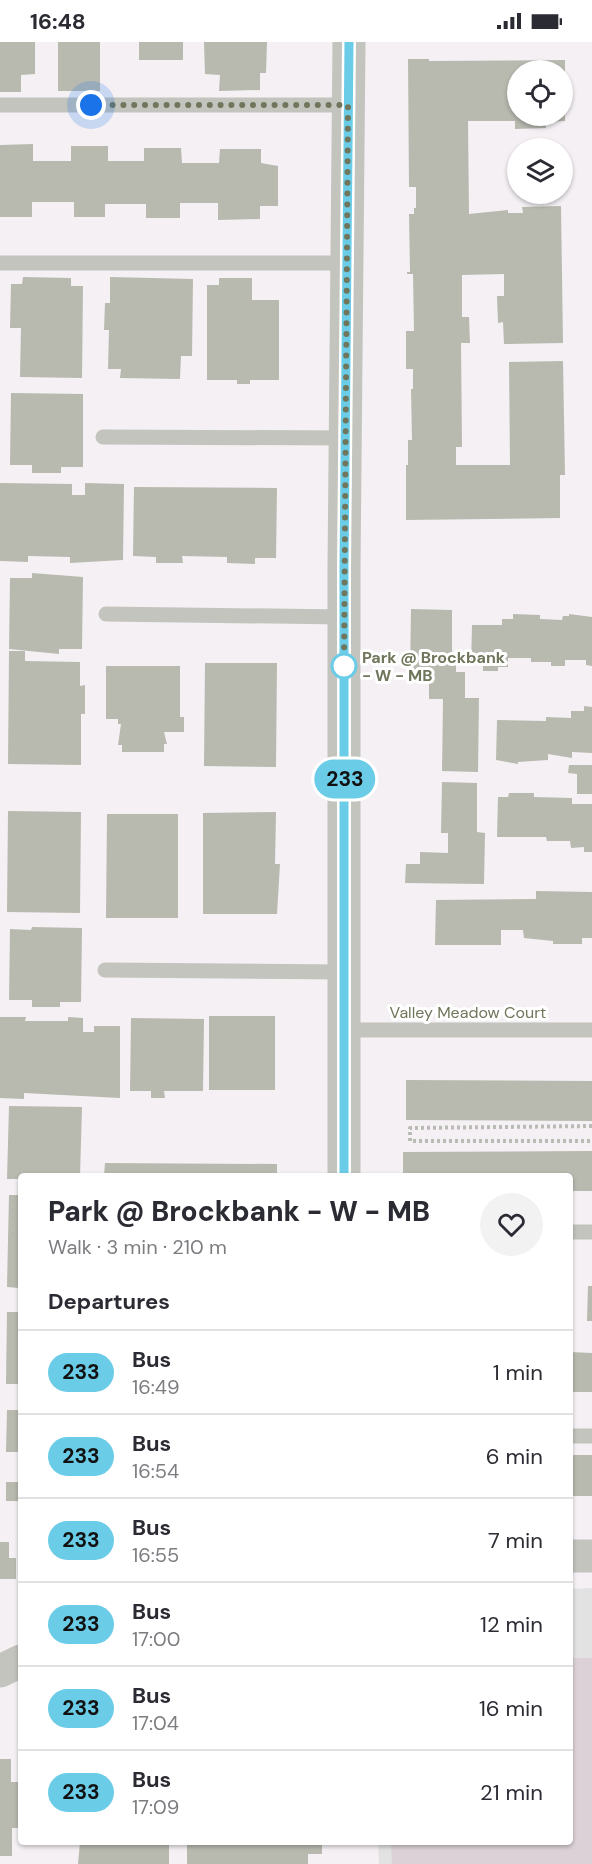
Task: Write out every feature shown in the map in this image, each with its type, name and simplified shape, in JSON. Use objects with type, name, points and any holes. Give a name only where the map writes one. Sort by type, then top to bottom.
[{"type":"street","points":[[344,1173],[344,617],[349,42]]},
{"type":"street","points":[[573,1556],[592,1556]]},
{"type":"street","points":[[0,1671],[18,1662]]},
{"type":"lane","points":[[0,105],[348,105]]},
{"type":"lane","points":[[0,263],[347,263]]},
{"type":"lane","points":[[103,437],[346,438]]},
{"type":"lane","points":[[106,615],[344,617]]},
{"type":"lane","points":[[105,970],[345,972]]},
{"type":"lane","name":"Valley Meadow Court","points":[[344,1030],[592,1030]]},
{"type":"lane","points":[[573,1232],[592,1232]]},
{"type":"lane","points":[[573,1436],[592,1436]]},
{"type":"path","points":[[592,1126],[410,1128],[410,1141],[592,1141]]},
{"type":"shaded area","points":[[592,1588],[592,1864],[379,1864],[378,1845],[573,1845],[573,1589]]},
{"type":"shaded area","points":[[573,1658],[592,1658],[592,1864],[392,1864],[391,1845],[573,1845]]},
{"type":"building","points":[[0,42],[35,42],[35,74],[21,75],[21,92],[0,92]]},
{"type":"building","points":[[58,42],[100,42],[100,91],[58,91]]},
{"type":"building","points":[[139,42],[183,42],[183,60],[139,60]]},
{"type":"building","points":[[204,42],[267,42],[266,73],[260,73],[260,90],[219,91],[220,75],[205,74]]},
{"type":"building","points":[[408,59],[507,60],[507,121],[468,121],[469,214],[508,210],[508,213],[523,213],[522,207],[561,206],[563,343],[504,344],[503,322],[498,323],[497,296],[504,296],[504,274],[462,275],[462,317],[469,317],[470,343],[461,343],[462,447],[456,447],[456,465],[510,465],[509,362],[563,361],[565,475],[560,475],[560,518],[406,520],[406,465],[408,465],[408,440],[412,440],[413,369],[406,369],[406,331],[414,331],[413,274],[407,274],[407,272],[410,272],[409,214],[414,214],[414,208],[416,208],[416,187],[409,187]]},
{"type":"building","points":[[515,126],[546,126],[546,128],[515,129]]},
{"type":"building","points":[[33,144],[33,161],[71,161],[71,146],[108,146],[108,161],[144,161],[144,148],[181,148],[182,163],[219,163],[220,149],[261,149],[261,163],[278,166],[278,206],[260,206],[260,219],[218,220],[218,203],[180,203],[180,218],[146,218],[146,204],[105,204],[105,217],[74,217],[74,202],[32,202],[32,217],[0,217],[0,145]]},
{"type":"building","points":[[23,277],[71,278],[71,286],[83,286],[82,378],[20,377],[21,328],[10,328],[11,284],[22,284]]},
{"type":"building","points":[[110,277],[193,279],[192,356],[181,356],[180,379],[120,378],[121,369],[108,369],[109,330],[104,330],[105,303],[110,303]]},
{"type":"building","points":[[219,278],[252,278],[252,300],[279,300],[279,380],[250,380],[250,384],[237,384],[237,380],[207,380],[207,285],[219,285]]},
{"type":"building","points":[[11,393],[83,394],[83,467],[61,467],[61,473],[32,473],[32,465],[10,465]]},
{"type":"building","points":[[0,483],[72,484],[72,495],[85,495],[85,483],[124,484],[123,560],[70,563],[70,557],[28,556],[28,562],[0,561]]},
{"type":"building","points":[[134,487],[277,488],[276,558],[255,558],[255,564],[227,563],[227,557],[182,556],[183,563],[156,563],[156,557],[133,556]]},
{"type":"building","points":[[32,573],[83,577],[82,649],[59,649],[59,654],[9,649],[10,578],[32,578]]},
{"type":"building","points":[[411,609],[452,610],[452,665],[456,665],[456,672],[465,672],[465,698],[479,698],[478,772],[442,771],[443,699],[429,699],[429,674],[410,674]]},
{"type":"building","points":[[513,614],[540,615],[540,619],[562,620],[563,616],[569,616],[569,614],[592,617],[592,666],[586,665],[586,660],[565,660],[565,666],[551,666],[551,662],[531,662],[531,658],[508,658],[508,667],[498,667],[498,671],[483,671],[483,665],[471,665],[472,625],[502,625],[502,619],[513,619]]},
{"type":"building","points":[[9,651],[25,651],[25,661],[80,662],[80,686],[85,685],[85,714],[81,714],[81,765],[8,764]]},
{"type":"building","points":[[205,663],[277,663],[276,767],[204,766]]},
{"type":"building","points":[[106,666],[180,666],[180,717],[184,717],[184,732],[164,732],[167,744],[164,744],[164,752],[122,752],[122,745],[118,745],[121,724],[118,724],[118,719],[106,719]]},
{"type":"building","points":[[584,706],[592,707],[592,753],[572,752],[572,758],[548,754],[548,760],[518,762],[518,764],[496,760],[497,720],[546,721],[546,717],[571,718],[571,711],[584,711]]},
{"type":"building","points":[[569,765],[592,765],[592,794],[577,794],[577,774],[568,773]]},
{"type":"building","points":[[442,782],[477,783],[477,832],[485,833],[484,884],[405,883],[406,864],[420,864],[420,852],[448,853],[448,833],[441,833]]},
{"type":"building","points":[[509,793],[534,793],[534,797],[572,798],[572,804],[592,804],[592,852],[584,852],[584,847],[571,848],[570,841],[547,841],[546,837],[497,837],[498,797],[508,797]]},
{"type":"building","points":[[8,811],[81,812],[80,913],[7,912]]},
{"type":"building","points":[[276,812],[275,864],[280,864],[277,914],[203,914],[203,813]]},
{"type":"building","points":[[107,814],[178,814],[178,918],[106,918]]},
{"type":"building","points":[[536,891],[592,892],[592,938],[582,938],[582,944],[553,944],[553,941],[524,938],[523,930],[501,930],[501,945],[435,945],[436,900],[536,899]]},
{"type":"building","points":[[32,927],[82,928],[81,1002],[60,1002],[60,1007],[32,1007],[32,1000],[9,1000],[10,929],[31,930]]},
{"type":"building","points":[[209,1016],[275,1016],[275,1090],[209,1090]]},
{"type":"building","points":[[0,1017],[26,1017],[25,1021],[68,1021],[68,1017],[83,1018],[83,1032],[94,1032],[94,1026],[120,1026],[120,1098],[24,1093],[24,1099],[0,1098]]},
{"type":"building","points":[[131,1018],[204,1019],[203,1091],[164,1091],[165,1098],[151,1098],[151,1091],[130,1091]]},
{"type":"building","points":[[406,1080],[592,1081],[592,1121],[406,1120]]},
{"type":"building","points":[[9,1106],[82,1107],[80,1173],[18,1173],[18,1179],[7,1179]]},
{"type":"building","points":[[592,1151],[592,1191],[573,1191],[573,1173],[403,1173],[403,1152]]},
{"type":"building","points":[[105,1163],[277,1164],[277,1173],[104,1173]]},
{"type":"building","points":[[9,1195],[18,1195],[18,1288],[7,1287]]},
{"type":"building","points":[[588,1286],[592,1286],[592,1321],[587,1321]]},
{"type":"building","points":[[7,1312],[18,1312],[18,1384],[6,1384]]},
{"type":"building","points":[[573,1352],[592,1353],[592,1392],[573,1392]]},
{"type":"building","points":[[7,1410],[18,1410],[18,1452],[6,1452]]},
{"type":"building","points":[[573,1455],[592,1455],[592,1496],[573,1496]]},
{"type":"building","points":[[6,1482],[18,1482],[18,1501],[6,1501]]},
{"type":"building","points":[[0,1542],[9,1542],[9,1558],[16,1558],[16,1579],[0,1579]]},
{"type":"building","points":[[0,1759],[11,1759],[11,1782],[18,1782],[18,1828],[12,1828],[12,1856],[0,1856]]},
{"type":"building","points":[[80,1845],[169,1845],[169,1864],[78,1864]]},
{"type":"building","points":[[187,1845],[322,1845],[322,1854],[308,1854],[308,1864],[187,1864]]},
{"type":"bus line","name":"233","points":[[344,1173],[344,568],[349,42]]},
{"type":"place","name":"Park @ Brockbank - W - MB","points":[[344,666]]},
{"type":"route","points":[[91,105],[348,105],[344,666]]}]
